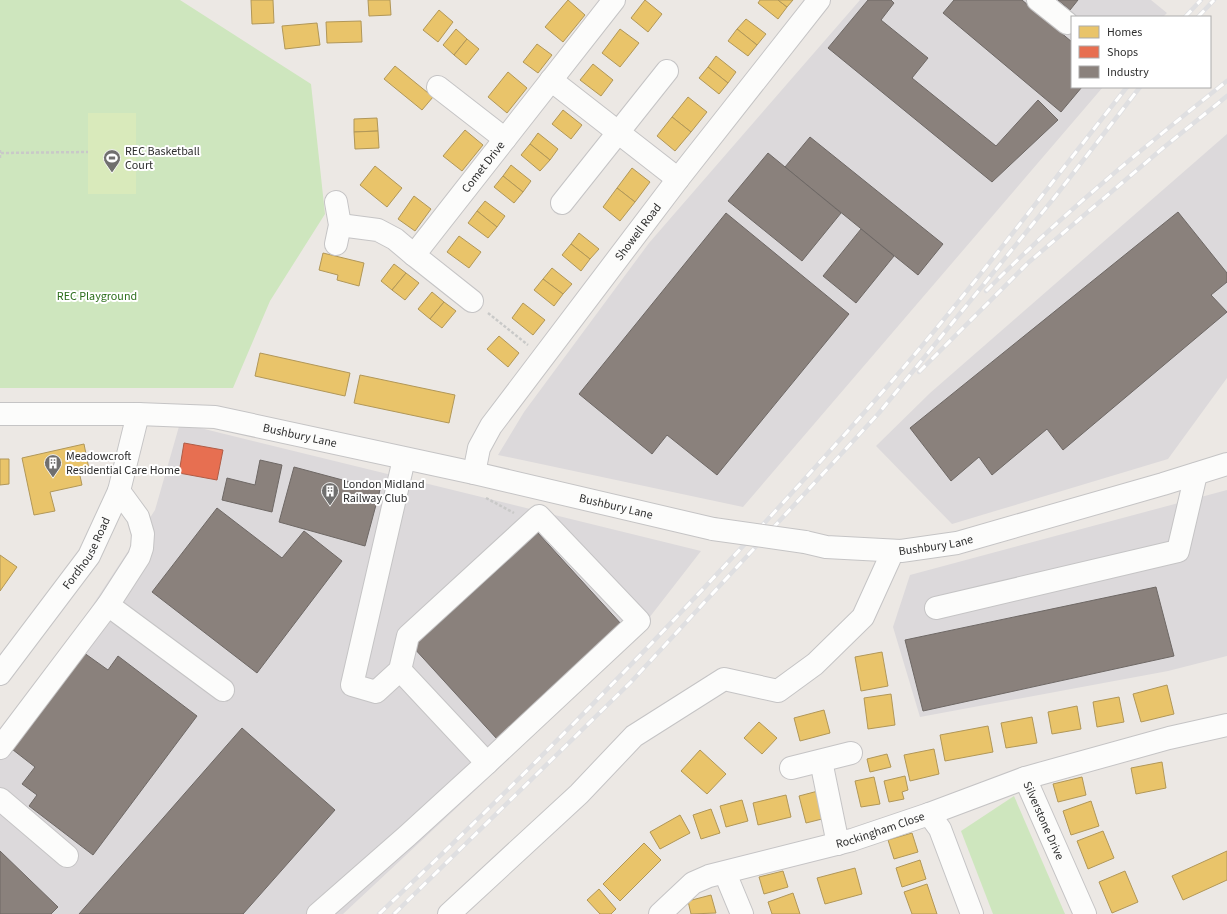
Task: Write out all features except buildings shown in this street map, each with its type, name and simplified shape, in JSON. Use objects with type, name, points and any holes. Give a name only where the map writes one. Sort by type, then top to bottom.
[{"type":"street","name":"Showell Road","points":[[474,473],[479,448],[491,426],[542,356],[678,179],[820,0]]},
{"type":"street","points":[[1038,0],[1067,23]]},
{"type":"street","name":"Comet Drive","points":[[414,255],[551,80],[604,3]]},
{"type":"street","points":[[562,203],[667,71]]},
{"type":"street","points":[[551,80],[678,179]]},
{"type":"street","points":[[438,87],[505,139]]},
{"type":"street","points":[[336,202],[338,234],[378,230],[395,239],[472,301]]},
{"type":"street","name":"Bushbury Lane","points":[[0,414],[138,414],[215,417],[474,473],[713,528],[805,542],[826,547],[893,551],[957,543],[1227,464]]},
{"type":"street","name":"Fordhouse Road","points":[[0,674],[89,556],[119,491],[138,414]]},
{"type":"street","points":[[318,914],[487,763],[639,621],[539,516],[408,636],[400,670],[376,692],[352,685],[404,459]]},
{"type":"street","points":[[936,608],[1178,551],[1196,474]]},
{"type":"street","points":[[0,748],[108,605],[129,574],[142,548],[143,534],[138,517],[119,491]]},
{"type":"street","points":[[450,914],[580,794],[634,736],[724,679],[778,691],[815,664],[863,617],[893,551]]},
{"type":"street","points":[[108,605],[222,690]]},
{"type":"street","points":[[400,670],[487,763]]},
{"type":"street","points":[[1025,778],[1169,738],[1227,725]]},
{"type":"street","points":[[791,768],[851,753]]},
{"type":"street","points":[[821,761],[838,844]]},
{"type":"street","name":"Silverstone Drive","points":[[929,814],[1025,778],[1085,914]]},
{"type":"street","points":[[0,799],[67,856]]},
{"type":"street","name":"Rockingham Close","points":[[660,914],[693,883],[709,876],[838,844],[929,814],[940,829],[972,914]]},
{"type":"street","points":[[725,873],[742,914]]},
{"type":"path","points":[[0,160],[1,152],[88,152]]},
{"type":"path","points":[[472,301],[542,356]]},
{"type":"shaded area","points":[[860,0],[1151,0],[1167,13],[1164,16],[1071,16],[1071,88],[1102,88],[743,507],[498,455],[524,412],[649,243]]},
{"type":"shaded area","points":[[1227,134],[1227,378],[1168,459],[952,524],[876,446],[930,393]]},
{"type":"shaded area","points":[[180,423],[701,551],[649,618],[497,770],[343,914],[0,914],[0,732],[54,664],[155,510]]},
{"type":"shaded area","points":[[1227,490],[1227,656],[1168,671],[920,717],[893,627],[910,575]]},
{"type":"green space","name":"REC Playground","points":[[0,0],[180,0],[311,84],[325,214],[270,301],[233,388],[0,388]]},
{"type":"green space","name":"REC Basketball Court","points":[[88,113],[136,113],[136,194],[88,194]]},
{"type":"green space","points":[[1014,796],[1065,914],[993,914],[961,831]]},
{"type":"railway","points":[[1186,16],[1201,0]]},
{"type":"railway","points":[[1199,16],[1214,0]]},
{"type":"railway","points":[[986,291],[1073,209],[1227,81]]},
{"type":"railway","points":[[379,914],[506,791],[630,666],[752,537],[811,472],[937,328],[1126,88]]},
{"type":"railway","points":[[394,914],[631,682],[879,413],[1054,198],[1139,88]]},
{"type":"railway","points":[[919,372],[1029,262],[1163,148],[1227,96]]},
{"type":"place","name":"REC Basketball Court","points":[[112,173]]},
{"type":"place","name":"Meadowcroft Residential Care Home","points":[[53,478]]},
{"type":"place","name":"London Midland Railway Club","points":[[330,506]]}]
